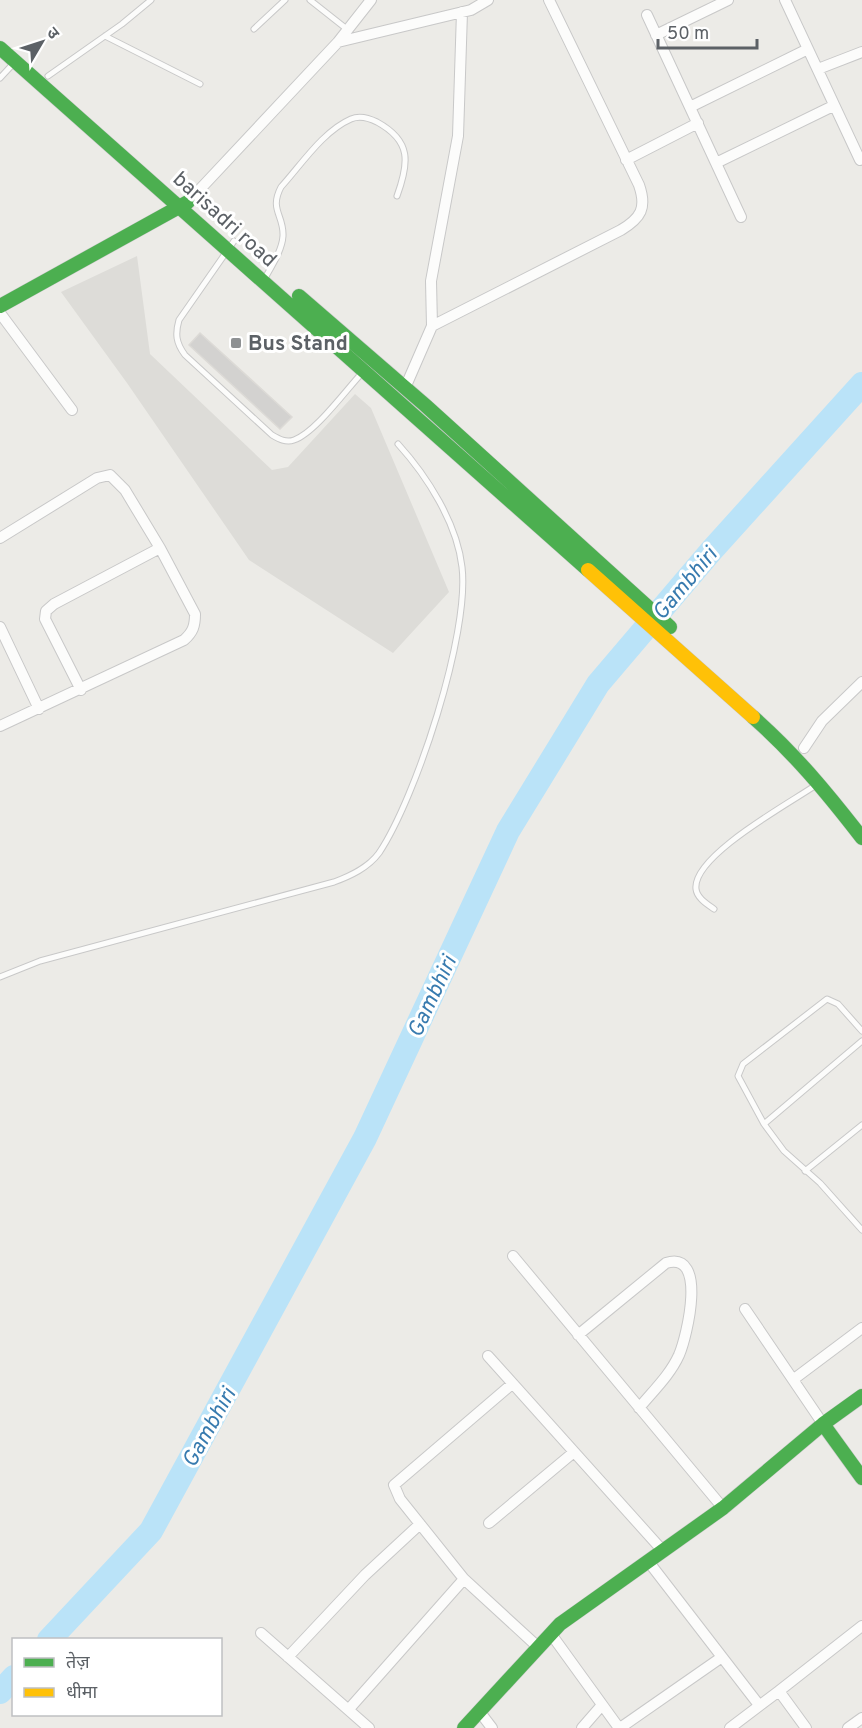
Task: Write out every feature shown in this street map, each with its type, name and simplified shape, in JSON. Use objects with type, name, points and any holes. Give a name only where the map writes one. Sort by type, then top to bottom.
[{"type":"main road","name":"barisadri road","points":[[4,44],[48,76],[185,205]]},
{"type":"main road","name":"barisadri road","points":[[4,44],[15,62],[185,205],[368,365],[422,423],[785,746],[824,788]]},
{"type":"main road","points":[[0,306],[185,205]]},
{"type":"main road","name":"barisadri road","points":[[368,365],[405,388],[425,405],[804,748],[826,777],[824,788]]},
{"type":"main road","points":[[824,788],[862,838]]},
{"type":"main road","points":[[464,1728],[560,1624],[723,1508],[823,1424],[862,1396]]},
{"type":"main road","points":[[823,1424],[862,1478]]},
{"type":"street","points":[[185,205],[338,42],[371,0]]},
{"type":"street","points":[[338,42],[462,12],[488,0]]},
{"type":"street","points":[[432,326],[632,223],[641,215],[644,198],[549,0]]},
{"type":"street","points":[[656,35],[728,0]]},
{"type":"street","points":[[785,0],[860,160]]},
{"type":"street","points":[[405,388],[432,326],[431,280],[458,136],[462,12]]},
{"type":"street","points":[[647,15],[741,216]]},
{"type":"street","points":[[690,107],[808,49]]},
{"type":"street","points":[[818,69],[862,52]]},
{"type":"street","points":[[716,163],[833,106]]},
{"type":"street","points":[[626,160],[698,123]]},
{"type":"street","points":[[0,313],[72,410]]},
{"type":"street","points":[[0,538],[97,478],[110,475],[125,490],[160,548],[195,614],[195,624],[191,634],[184,640],[0,726]]},
{"type":"street","points":[[81,690],[45,619],[46,611],[54,604],[160,548]]},
{"type":"street","points":[[0,627],[39,709]]},
{"type":"street","points":[[804,748],[822,721],[862,682]]},
{"type":"street","points":[[513,1256],[723,1508]]},
{"type":"street","points":[[578,1335],[666,1263],[674,1260],[683,1264],[688,1270],[691,1289],[683,1341],[670,1371],[639,1408]]},
{"type":"street","points":[[745,1309],[823,1424]]},
{"type":"street","points":[[794,1379],[862,1328]]},
{"type":"street","points":[[488,1356],[663,1551]]},
{"type":"street","points":[[512,1384],[396,1481],[394,1491],[464,1580],[538,1647]]},
{"type":"street","points":[[489,1523],[574,1452]]},
{"type":"street","points":[[288,1657],[365,1575],[420,1524]]},
{"type":"street","points":[[648,1561],[759,1705]]},
{"type":"street","points":[[349,1709],[464,1580]]},
{"type":"street","points":[[730,1728],[862,1626]]},
{"type":"street","points":[[261,1634],[369,1728]]},
{"type":"street","points":[[551,1634],[619,1728],[722,1657]]},
{"type":"street","points":[[779,1690],[807,1728]]},
{"type":"street","points":[[582,1728],[602,1705]]},
{"type":"street","points":[[479,1712],[492,1728]]},
{"type":"street","points":[[848,1728],[862,1718]]},
{"type":"lane","points":[[48,76],[151,0]]},
{"type":"lane","points":[[254,29],[285,0]]},
{"type":"lane","points":[[310,0],[348,30]]},
{"type":"lane","points":[[105,36],[200,84]]},
{"type":"lane","points":[[0,78],[15,62]]},
{"type":"lane","points":[[266,276],[281,247],[283,234],[275,208],[276,197],[281,187],[329,135],[348,120],[360,117],[372,120],[394,133],[399,140],[406,159],[406,171],[396,196]]},
{"type":"lane","points":[[231,245],[179,320],[176,331],[178,345],[185,355],[272,435],[282,440],[294,440],[307,432],[368,365]]},
{"type":"lane","points":[[0,977],[40,961],[334,882],[356,873],[378,855],[409,797],[447,677],[462,603],[462,567],[455,539],[439,503],[414,462],[398,444]]},
{"type":"lane","points":[[714,909],[702,900],[696,891],[696,882],[704,865],[724,846],[824,788]]},
{"type":"lane","points":[[862,1031],[838,1004],[827,999],[743,1064],[738,1076],[764,1124],[784,1151],[862,1230]]},
{"type":"lane","points":[[764,1124],[862,1041]]},
{"type":"lane","points":[[805,1171],[862,1125]]},
{"type":"lane","points":[[855,1221],[862,1218]]},
{"type":"shaded area","points":[[137,256],[150,354],[272,470],[288,467],[355,394],[371,408],[449,592],[393,653],[249,560],[61,292]]},
{"type":"building","points":[[200,333],[292,417],[280,429],[189,345]]},
{"type":"waterway","name":"Gambhiri","points":[[51,1638],[151,1531],[365,1138],[508,831],[598,684],[712,550],[862,384]]},
{"type":"waterway","name":"Gambhiri","points":[[0,1692],[12,1679]]},
{"type":"traffic: fast","points":[[0,48],[588,570]]},
{"type":"traffic: fast","points":[[0,306],[188,202]]},
{"type":"traffic: fast","points":[[299,296],[425,405],[670,627]]},
{"type":"traffic: fast","points":[[753,717],[783,745],[862,838]]},
{"type":"traffic: fast","points":[[464,1728],[560,1624],[723,1508],[823,1424],[862,1396]]},
{"type":"traffic: fast","points":[[823,1424],[862,1478]]},
{"type":"traffic: slow","points":[[588,570],[753,717]]},
{"type":"place","name":"Bus Stand","points":[[236,343]]}]
